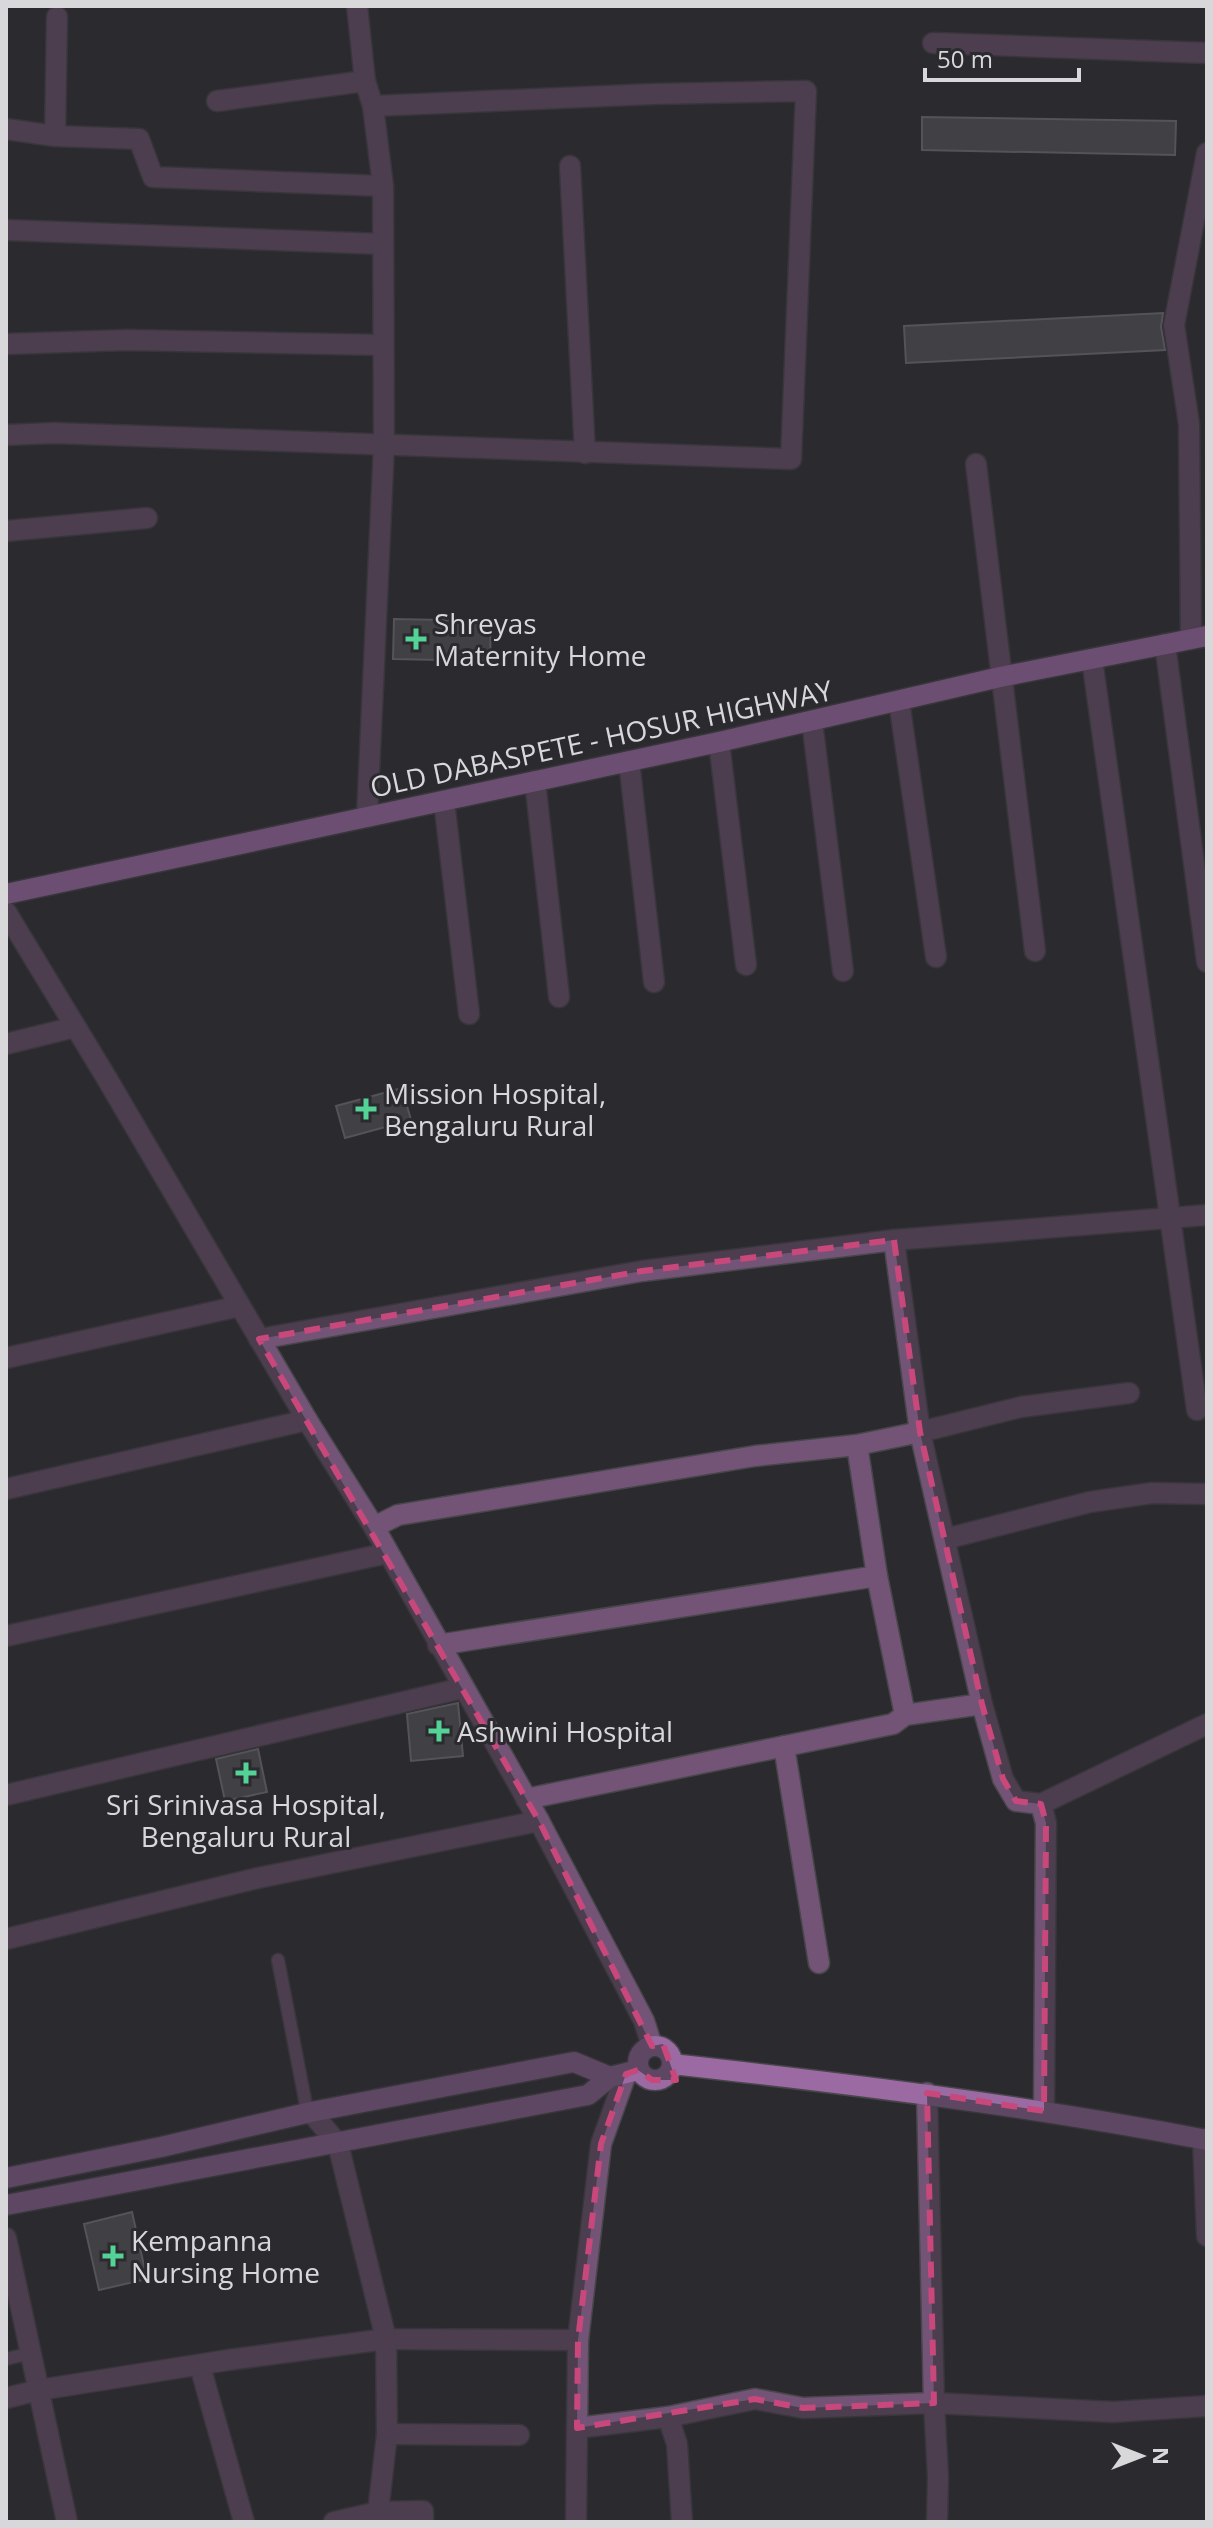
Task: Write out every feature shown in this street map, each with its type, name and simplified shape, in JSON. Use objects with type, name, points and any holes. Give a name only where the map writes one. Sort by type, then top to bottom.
[{"type":"main road","name":"OLD DABASPETE - HOSUR HIGHWAY","points":[[6,894],[719,742],[1000,677],[1199,638]]},
{"type":"main road","points":[[6,2178],[161,2147],[311,2112],[574,2062],[625,2074],[659,2080],[670,2073],[672,2064],[666,2049],[652,2046],[643,2050],[625,2074],[588,2095],[6,2205]]},
{"type":"main road","points":[[672,2064],[927,2093],[1205,2139]]},
{"type":"street","points":[[357,6],[365,81],[373,106],[383,186],[384,445],[367,817]]},
{"type":"street","points":[[55,136],[57,17]]},
{"type":"street","points":[[933,43],[1207,53]]},
{"type":"street","points":[[217,101],[365,81]]},
{"type":"street","points":[[6,435],[54,433],[791,459],[806,91],[373,106]]},
{"type":"street","points":[[6,129],[55,136],[139,139],[153,177],[383,186]]},
{"type":"street","points":[[1199,638],[1189,424],[1174,325],[1202,205],[1207,153]]},
{"type":"street","points":[[570,166],[585,453]]},
{"type":"street","points":[[6,230],[383,244]]},
{"type":"street","points":[[6,344],[127,340],[383,345]]},
{"type":"street","points":[[976,464],[1035,951]]},
{"type":"street","points":[[6,531],[147,518]]},
{"type":"street","points":[[1165,644],[1207,962]]},
{"type":"street","points":[[1092,659],[1197,1410]]},
{"type":"street","points":[[899,701],[936,957]]},
{"type":"street","points":[[812,721],[843,971]]},
{"type":"street","points":[[719,742],[746,965]]},
{"type":"street","points":[[629,761],[654,982]]},
{"type":"street","points":[[535,781],[559,997]]},
{"type":"street","points":[[444,801],[469,1014]]},
{"type":"street","points":[[6,912],[307,1420],[374,1527],[539,1821],[644,2021],[652,2046]]},
{"type":"street","points":[[6,1044],[75,1027]]},
{"type":"street","points":[[259,1339],[642,1271],[894,1240],[1207,1215]]},
{"type":"street","points":[[894,1240],[920,1432],[982,1704],[1003,1779],[1016,1801],[1041,1804],[1207,1724]]},
{"type":"street","points":[[6,1358],[240,1306]]},
{"type":"street","points":[[374,1527],[398,1515],[755,1456],[857,1445],[1021,1407],[1129,1393]]},
{"type":"street","points":[[6,1489],[307,1420]]},
{"type":"street","points":[[857,1445],[877,1576],[905,1715]]},
{"type":"street","points":[[945,1539],[1090,1502],[1152,1493],[1207,1494]]},
{"type":"street","points":[[6,1636],[388,1553]]},
{"type":"street","points":[[438,1645],[877,1576]]},
{"type":"street","points":[[6,1795],[463,1688]]},
{"type":"street","points":[[526,1799],[893,1724],[905,1715],[982,1704]]},
{"type":"street","points":[[784,1746],[819,1963]]},
{"type":"street","points":[[1041,1804],[1046,1823],[1044,2111]]},
{"type":"street","points":[[6,1939],[258,1878],[539,1821]]},
{"type":"street","points":[[576,2522],[578,2340],[601,2144],[625,2074]]},
{"type":"street","points":[[927,2093],[937,2522]]},
{"type":"street","points":[[311,2112],[338,2144],[386,2339],[387,2434],[378,2512]]},
{"type":"street","points":[[1205,2139],[1207,2236]]},
{"type":"street","points":[[6,2238],[67,2522]]},
{"type":"street","points":[[6,2398],[228,2360],[386,2339],[578,2340]]},
{"type":"street","points":[[200,2366],[244,2522]]},
{"type":"street","points":[[577,2428],[668,2417],[755,2399],[803,2408],[934,2403],[1113,2412],[1207,2406]]},
{"type":"street","points":[[668,2417],[677,2444],[682,2522]]},
{"type":"street","points":[[387,2434],[519,2435]]},
{"type":"street","points":[[334,2522],[378,2512],[423,2511],[423,2522]]},
{"type":"lane","points":[[278,1960],[306,2105],[311,2112]]},
{"type":"lane","points":[[6,2359],[31,2353]]},
{"type":"highlighted area","points":[[894,1240],[920,1432],[982,1704],[1003,1779],[1016,1801],[1041,1804],[1046,1823],[1044,2111],[927,2093],[934,2403],[803,2408],[755,2399],[577,2428],[578,2340],[601,2144],[626,2074],[638,2070],[652,2080],[676,2080],[663,2044],[652,2046],[539,1821],[259,1339],[642,1271]]},
{"type":"building","points":[[922,117],[1176,121],[1175,155],[922,150]]},
{"type":"building","points":[[1163,313],[1161,327],[1165,350],[906,363],[904,326]]},
{"type":"building","points":[[394,619],[491,621],[490,661],[393,659]]},
{"type":"building","points":[[402,1088],[411,1120],[345,1138],[336,1106]]},
{"type":"building","points":[[458,1703],[463,1756],[411,1761],[407,1714]]},
{"type":"building","points":[[258,1749],[267,1792],[225,1801],[216,1759]]},
{"type":"building","points":[[132,2212],[147,2279],[99,2290],[84,2224]]},
{"type":"place","name":"Shreyas Maternity Home","points":[[416,639]]},
{"type":"place","name":"Mission Hospital, Bengaluru Rural","points":[[366,1109]]},
{"type":"place","name":"Ashwini Hospital","points":[[439,1731]]},
{"type":"place","name":"Sri Srinivasa Hospital, Bengaluru Rural","points":[[246,1773]]},
{"type":"place","name":"Kempanna Nursing Home","points":[[113,2256]]}]
